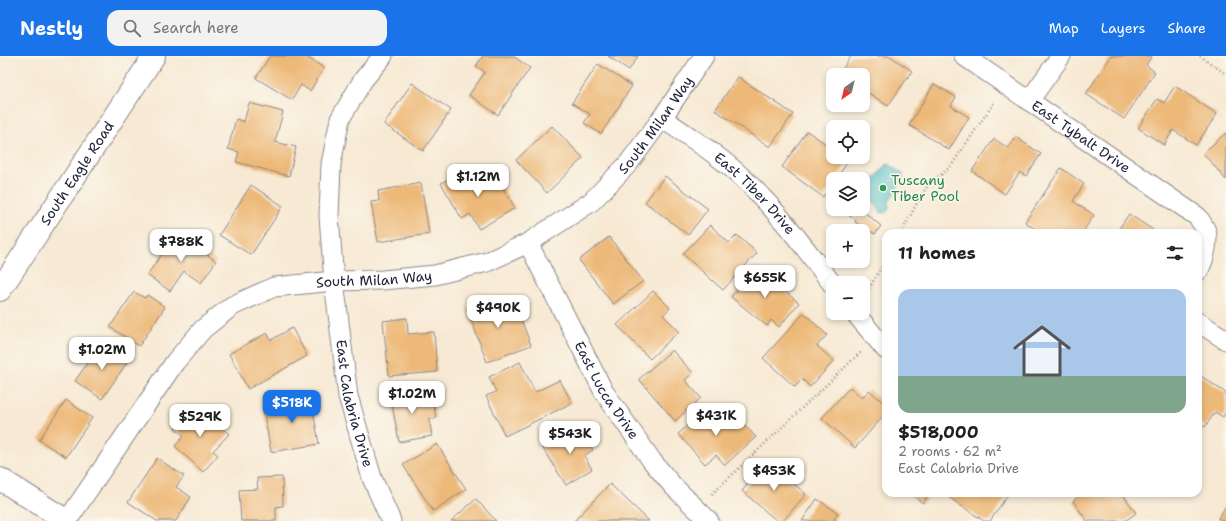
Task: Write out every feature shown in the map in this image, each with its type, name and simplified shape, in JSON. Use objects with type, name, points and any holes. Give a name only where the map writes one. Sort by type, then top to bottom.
[{"type":"main road","name":"South Eagle Road","points":[[0,290],[154,56]]},
{"type":"main road","points":[[0,479],[67,521]]},
{"type":"street","name":"East Calabria Drive","points":[[383,56],[362,80],[340,119],[331,164],[329,216],[334,281],[348,396],[372,478],[391,521]]},
{"type":"street","name":"South Milan Way","points":[[67,521],[175,362],[203,329],[232,306],[274,287],[334,281],[383,280],[435,276],[488,262],[528,243],[591,202],[628,164],[662,118],[704,56]]},
{"type":"street","name":"East Tybalt Drive","points":[[964,56],[1198,217],[1206,231],[1206,248],[1202,265]]},
{"type":"street","points":[[1029,101],[1061,56]]},
{"type":"street","name":"East Tiber Drive","points":[[662,118],[708,150],[746,182],[790,230],[826,276]]},
{"type":"street","name":"East Lucca Drive","points":[[528,243],[604,392],[652,461],[673,486],[709,521]]},
{"type":"street","points":[[861,320],[882,345]]},
{"type":"street","points":[[1202,325],[1226,340]]},
{"type":"path","points":[[1200,56],[1226,74]]},
{"type":"path","points":[[903,229],[922,194],[932,180],[952,166],[995,101]]},
{"type":"path","points":[[870,287],[882,266]]},
{"type":"path","points":[[712,494],[863,351]]},
{"type":"water","name":"Tuscany Tiber Pool","points":[[889,164],[903,174],[903,178],[889,201],[889,208],[887,212],[884,213],[880,212],[876,204],[870,199],[870,179],[875,179],[885,165]]},
{"type":"building","points":[[270,56],[305,56],[324,68],[310,91],[301,85],[292,100],[256,78]]},
{"type":"building","points":[[483,56],[513,56],[530,68],[498,115],[469,95],[485,72],[476,66]]},
{"type":"building","points":[[608,56],[638,56],[629,70]]},
{"type":"building","points":[[851,56],[890,56],[912,71],[888,106],[870,94],[870,68],[843,68]]},
{"type":"building","points":[[1111,56],[1152,56],[1146,65],[1155,72],[1124,119],[1086,94]]},
{"type":"building","points":[[598,64],[632,86],[601,134],[584,123],[590,114],[572,103]]},
{"type":"building","points":[[738,77],[793,114],[770,147],[715,110]]},
{"type":"building","points":[[412,83],[451,110],[423,151],[384,124]]},
{"type":"building","points":[[934,84],[956,97],[951,106],[969,117],[949,150],[909,125]]},
{"type":"building","points":[[1175,86],[1217,114],[1196,145],[1173,130],[1164,145],[1138,128],[1157,99],[1164,103]]},
{"type":"building","points":[[249,103],[283,112],[275,142],[296,147],[289,176],[236,162],[239,152],[228,149],[236,119],[244,122]]},
{"type":"building","points":[[552,126],[583,158],[547,193],[516,160]]},
{"type":"building","points":[[807,131],[826,144],[826,164],[846,164],[841,172],[826,172],[826,193],[823,197],[782,167]]},
{"type":"building","points":[[1226,133],[1226,180],[1203,153]]},
{"type":"building","points":[[1016,137],[1041,154],[1026,176],[1020,172],[1005,194],[972,171],[994,139],[1008,148]]},
{"type":"building","points":[[1061,168],[1084,184],[1073,201],[1094,215],[1085,229],[1035,229],[1025,222]]},
{"type":"building","points":[[465,170],[473,184],[494,173],[515,208],[479,229],[470,214],[462,219],[441,183]]},
{"type":"building","points":[[665,176],[708,209],[688,235],[645,202]]},
{"type":"building","points":[[421,183],[429,234],[378,242],[371,202],[379,201],[378,191]]},
{"type":"building","points":[[251,185],[283,206],[251,255],[219,235]]},
{"type":"building","points":[[1129,214],[1152,229],[1119,229]]},
{"type":"building","points":[[850,216],[869,216],[881,226],[875,234],[870,231],[870,224],[858,224],[855,222],[856,220]]},
{"type":"building","points":[[710,225],[729,243],[737,235],[757,253],[723,290],[683,254]]},
{"type":"building","points":[[177,233],[216,261],[201,283],[184,271],[170,291],[147,275]]},
{"type":"building","points":[[609,237],[643,281],[613,304],[579,260]]},
{"type":"building","points":[[756,267],[799,303],[779,327],[771,320],[767,326],[731,297]]},
{"type":"building","points":[[653,291],[670,308],[663,315],[679,331],[650,359],[617,325]]},
{"type":"building","points":[[134,292],[145,298],[147,295],[165,307],[139,346],[110,327]]},
{"type":"building","points":[[501,296],[510,320],[520,317],[531,345],[487,362],[467,309]]},
{"type":"building","points":[[804,313],[827,335],[817,346],[834,361],[810,387],[802,379],[795,387],[763,358]]},
{"type":"building","points":[[407,318],[408,334],[434,332],[437,372],[389,376],[383,321]]},
{"type":"building","points":[[292,328],[307,356],[248,389],[229,354],[267,333],[271,340]]},
{"type":"building","points":[[101,343],[128,361],[102,399],[75,381]]},
{"type":"building","points":[[672,350],[693,373],[685,380],[701,398],[675,421],[639,379]]},
{"type":"building","points":[[520,362],[535,392],[560,380],[572,403],[505,436],[486,396],[496,392],[489,377]]},
{"type":"building","points":[[1202,377],[1226,393],[1226,412],[1223,417],[1215,412],[1205,427],[1202,425]]},
{"type":"building","points":[[850,387],[862,398],[869,390],[882,401],[882,418],[855,448],[822,418]]},
{"type":"building","points":[[421,388],[423,403],[433,401],[436,418],[429,419],[432,436],[399,442],[390,394]]},
{"type":"building","points":[[310,393],[319,444],[271,452],[263,408],[290,403],[289,396]]},
{"type":"building","points":[[66,400],[92,418],[66,457],[39,440]]},
{"type":"building","points":[[196,405],[229,434],[213,451],[218,455],[203,472],[175,446],[184,436],[175,428]]},
{"type":"building","points":[[708,407],[726,427],[737,417],[756,437],[725,465],[716,455],[705,464],[678,434]]},
{"type":"building","points":[[577,425],[593,450],[584,456],[592,469],[566,485],[542,447]]},
{"type":"building","points":[[437,444],[466,489],[433,511],[403,465]]},
{"type":"building","points":[[157,458],[184,476],[176,487],[191,497],[176,521],[157,521],[128,502]]},
{"type":"building","points":[[767,461],[806,494],[783,521],[777,521],[742,491]]},
{"type":"building","points":[[282,477],[283,506],[276,507],[276,521],[241,521],[239,490],[258,489],[257,478]]},
{"type":"building","points":[[610,484],[649,521],[574,521]]},
{"type":"building","points":[[914,497],[927,497],[923,503]]},
{"type":"building","points":[[948,497],[1006,497],[990,521],[984,521]]},
{"type":"building","points":[[1078,497],[1125,497],[1136,513],[1125,521],[1087,521],[1073,501]]},
{"type":"building","points":[[476,499],[496,521],[451,521]]},
{"type":"building","points":[[817,499],[838,513],[834,519],[836,521],[802,521]]},
{"type":"building","points":[[1226,506],[1226,521],[1223,521],[1218,518]]},
{"type":"place","name":"Tuscany Tiber Pool","points":[[883,188]]}]
